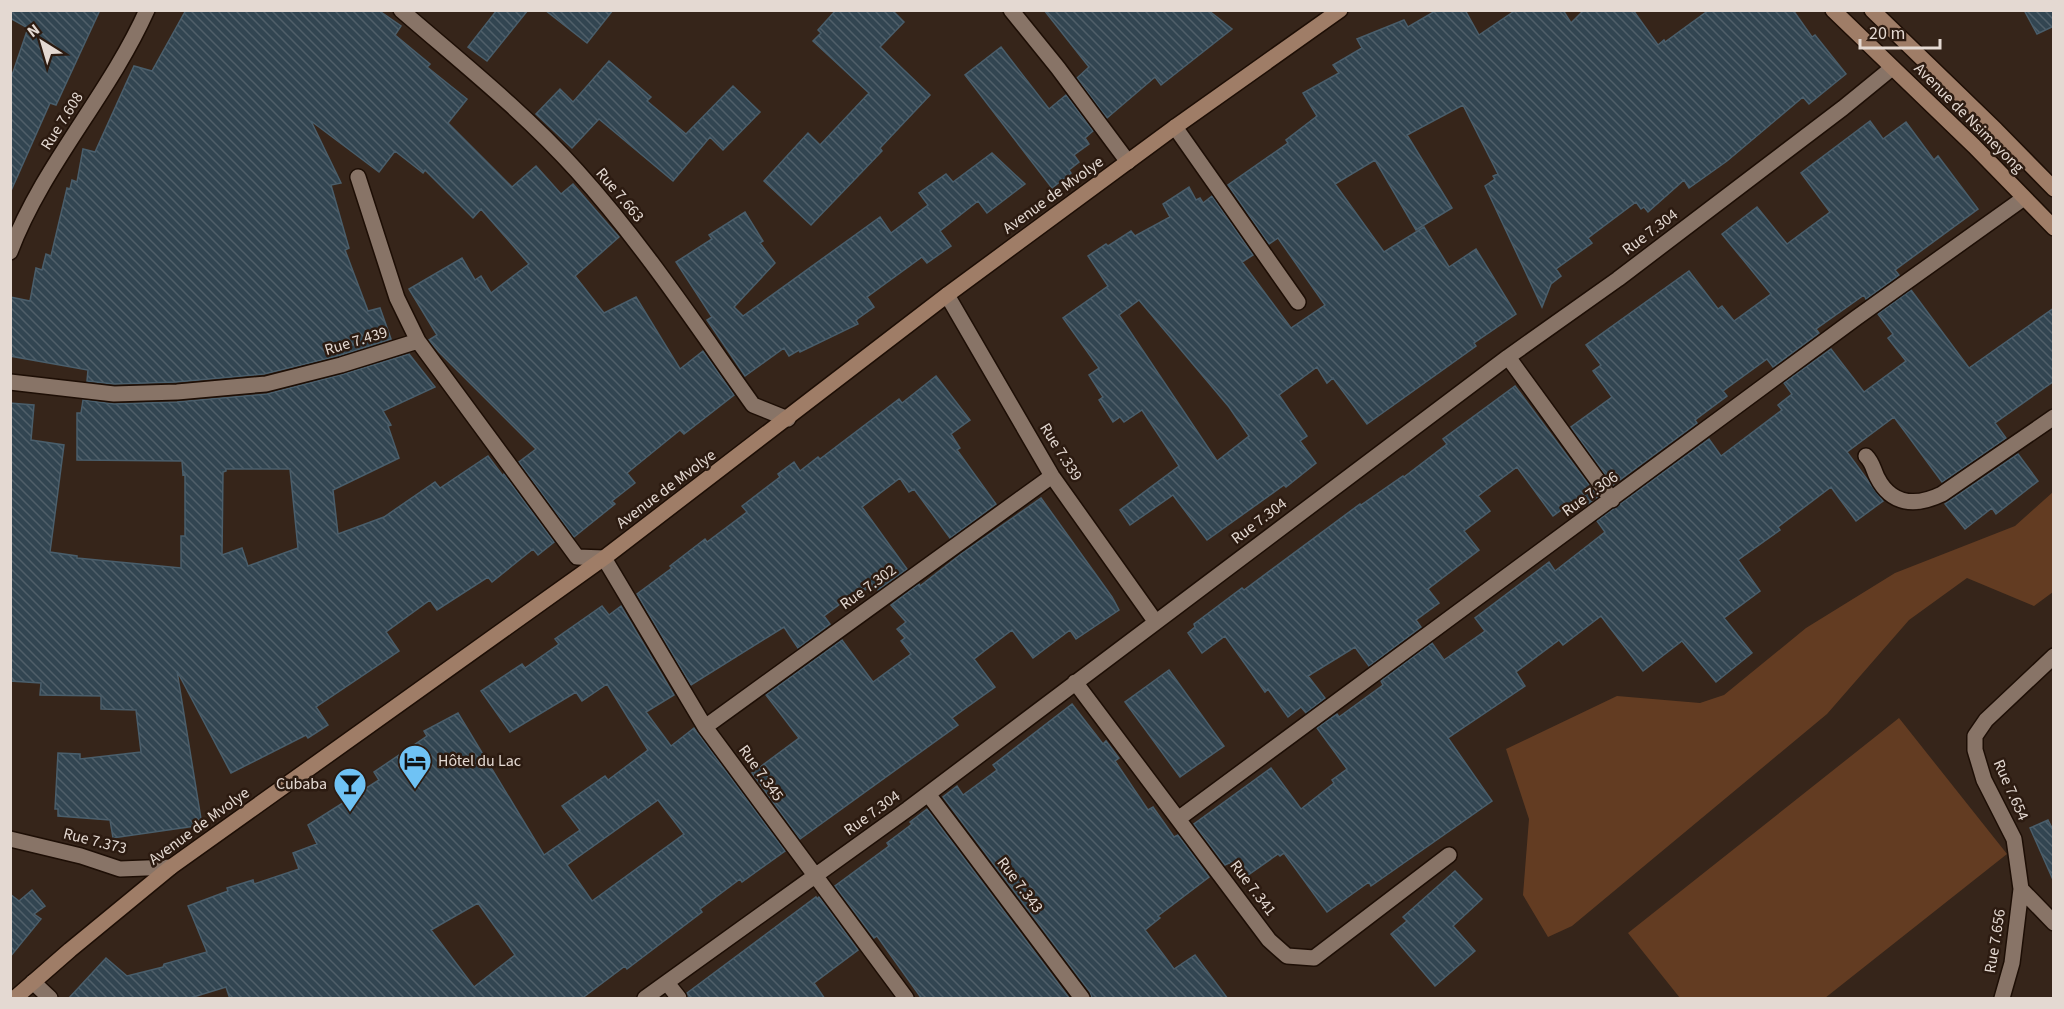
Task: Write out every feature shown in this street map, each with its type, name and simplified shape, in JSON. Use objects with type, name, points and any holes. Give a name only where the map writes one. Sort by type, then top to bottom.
[{"type":"main road","name":"Avenue de Mvolye","points":[[15,999],[171,867],[604,558],[947,296],[1175,127],[1340,10]]},
{"type":"main road","name":"Avenue de Nsimeyong","points":[[1833,10],[1974,146],[2054,228]]},
{"type":"main road","name":"Avenue de Nsimeyong","points":[[1872,10],[2054,189]]},
{"type":"street","name":"Rue 7.608","points":[[10,252],[22,220],[115,70],[147,10]]},
{"type":"street","name":"Rue 7.663","points":[[401,10],[534,126],[617,217],[753,405],[788,419]]},
{"type":"street","points":[[1011,10],[1058,68],[1128,162]]},
{"type":"street","name":"Rue 7.304","points":[[645,999],[928,794],[1508,357],[1618,279],[1892,68]]},
{"type":"street","points":[[1175,127],[1298,302]]},
{"type":"street","points":[[358,177],[397,298],[418,341],[577,557],[604,558]]},
{"type":"street","name":"Rue 7.306","points":[[1178,819],[1856,318],[2024,198]]},
{"type":"street","name":"Rue 7.339","points":[[947,296],[1052,476],[1155,621]]},
{"type":"street","name":"Rue 7.439","points":[[10,382],[114,394],[177,392],[266,384],[341,365],[418,341]]},
{"type":"street","points":[[1508,357],[1612,500]]},
{"type":"street","points":[[1866,456],[1873,463],[1876,476],[1888,495],[1899,500],[1928,500],[1942,494],[2054,417]]},
{"type":"street","name":"Rue 7.302","points":[[705,727],[1052,476]]},
{"type":"street","name":"Rue 7.345","points":[[604,558],[705,727],[906,999]]},
{"type":"street","name":"Rue 7.654","points":[[2021,889],[2014,839],[1984,780],[1975,750],[1975,735],[1986,720],[2054,656]]},
{"type":"street","name":"Rue 7.341","points":[[1075,682],[1269,940],[1287,956],[1314,958],[1449,855]]},
{"type":"street","name":"Rue 7.343","points":[[928,794],[1082,999]]},
{"type":"street","name":"Rue 7.373","points":[[10,838],[81,856],[120,869],[171,867]]},
{"type":"street","points":[[2021,889],[2054,923]]},
{"type":"street","name":"Rue 7.656","points":[[2001,999],[2013,963],[2021,889]]},
{"type":"street","points":[[33,982],[50,999]]},
{"type":"street","points":[[667,983],[679,999]]},
{"type":"shaded area","points":[[2053,492],[2053,592],[2034,606],[1967,578],[1909,620],[1827,714],[1572,926],[1548,937],[1523,895],[1529,819],[1506,749],[1617,696],[1700,703],[1724,695],[1806,628],[1895,573],[2015,526]]},
{"type":"shaded area","points":[[1899,718],[2007,854],[1825,998],[1680,998],[1628,933]]},
{"type":"building","points":[[10,10],[100,10],[56,105],[50,103],[10,193],[10,81],[28,28],[10,18]]},
{"type":"building","points":[[186,10],[378,10],[401,26],[395,35],[430,64],[427,67],[467,99],[448,123],[512,187],[536,166],[561,194],[573,184],[619,237],[575,276],[604,313],[636,297],[680,369],[703,351],[734,395],[684,434],[680,430],[627,473],[635,483],[612,501],[615,504],[574,537],[519,462],[536,449],[429,340],[437,335],[409,289],[462,258],[475,280],[481,276],[491,293],[529,264],[481,209],[473,218],[425,170],[423,173],[395,151],[379,172],[311,121],[341,183],[331,185],[349,248],[345,250],[368,311],[380,308],[391,339],[338,356],[264,374],[176,382],[114,384],[87,381],[88,370],[10,356],[10,297],[30,301],[36,268],[42,270],[46,254],[51,256],[67,188],[70,189],[72,180],[77,182],[83,149],[95,152],[134,66],[152,71]]},
{"type":"building","points":[[497,10],[528,10],[487,61],[468,47]]},
{"type":"building","points":[[545,10],[613,10],[587,43]]},
{"type":"building","points":[[836,10],[892,10],[904,22],[880,47],[930,95],[880,148],[882,151],[811,225],[764,181],[808,133],[820,145],[869,93],[813,41],[821,33],[818,30]]},
{"type":"building","points":[[1044,10],[1208,10],[1232,29],[1161,85],[1155,77],[1107,118],[1077,78],[1089,67]]},
{"type":"building","points":[[1437,10],[1465,10],[1479,35],[1516,10],[1563,10],[1571,23],[1584,10],[1633,10],[1658,45],[1709,10],[1793,10],[1812,37],[1815,35],[1846,74],[1809,104],[1803,97],[1727,161],[1689,188],[1684,180],[1648,212],[1644,207],[1641,209],[1636,202],[1588,238],[1592,243],[1556,269],[1561,276],[1551,284],[1542,307],[1485,186],[1495,179],[1493,176],[1498,174],[1463,105],[1407,135],[1452,208],[1416,230],[1375,160],[1335,184],[1384,252],[1424,227],[1449,267],[1476,249],[1516,314],[1474,343],[1476,346],[1367,424],[1333,378],[1327,383],[1317,367],[1279,395],[1307,436],[1300,441],[1316,463],[1286,487],[1284,485],[1207,540],[1173,495],[1130,525],[1120,510],[1179,466],[1142,410],[1124,422],[1120,417],[1113,422],[1099,400],[1103,397],[1089,375],[1099,368],[1063,318],[1108,286],[1088,256],[1131,231],[1135,236],[1170,217],[1163,204],[1189,187],[1196,200],[1200,198],[1203,203],[1212,196],[1253,255],[1242,262],[1291,328],[1325,305],[1278,238],[1269,244],[1228,185],[1288,143],[1286,140],[1317,116],[1303,93],[1339,73],[1333,65],[1362,48],[1357,39],[1404,20],[1408,27]],"holes":[[[1139,300],[1229,407],[1249,436],[1217,461],[1119,315]]]},
{"type":"building","points":[[2024,10],[2054,10],[2054,26],[2037,34]]},
{"type":"building","points":[[1001,47],[1049,109],[1066,95],[1093,131],[1085,138],[1089,144],[1074,155],[1079,162],[1069,170],[1071,173],[1052,188],[965,75]]},
{"type":"building","points":[[609,61],[651,97],[647,101],[686,134],[733,86],[760,112],[723,150],[710,137],[673,181],[599,119],[572,148],[536,114],[560,89],[573,102]]},
{"type":"building","points":[[1870,121],[1883,139],[1906,122],[1934,160],[1938,156],[1978,209],[1895,270],[1899,275],[1866,299],[1864,295],[1816,329],[1819,333],[1773,367],[1767,359],[1723,391],[1727,396],[1695,420],[1697,423],[1613,485],[1571,427],[1612,397],[1593,371],[1601,365],[1586,345],[1689,271],[1718,309],[1722,306],[1734,321],[1771,294],[1722,234],[1757,207],[1787,244],[1830,212],[1801,173]]},
{"type":"building","points":[[992,153],[1025,184],[987,213],[978,201],[940,231],[951,246],[927,263],[922,257],[867,297],[874,307],[856,320],[858,324],[789,356],[784,348],[745,376],[707,320],[712,317],[676,262],[712,239],[709,235],[745,212],[763,241],[760,243],[775,263],[734,307],[743,316],[880,217],[891,233],[928,205],[919,193],[946,174],[953,182]]},
{"type":"building","points":[[1911,290],[1969,368],[2054,308],[2054,381],[1995,423],[2006,438],[1942,482],[1894,417],[1847,452],[1883,501],[1856,521],[1831,487],[1778,527],[1780,530],[1738,560],[1760,591],[1724,618],[1752,653],[1716,682],[1682,641],[1643,671],[1601,616],[1563,645],[1559,640],[1516,672],[1525,686],[1448,738],[1492,801],[1371,886],[1369,882],[1327,912],[1284,853],[1280,856],[1278,854],[1241,880],[1229,863],[1225,865],[1194,824],[1271,768],[1301,809],[1334,783],[1332,780],[1347,769],[1317,728],[1337,714],[1339,717],[1383,685],[1381,681],[1432,643],[1444,660],[1485,631],[1475,618],[1549,562],[1555,571],[1605,532],[1597,521],[1709,439],[1721,456],[1782,410],[1778,405],[1792,394],[1784,383],[1831,349],[1864,392],[1906,361],[1888,338],[1893,334],[1878,314]]},
{"type":"building","points":[[409,354],[435,387],[383,411],[391,425],[388,426],[399,458],[333,490],[338,534],[384,517],[435,482],[440,488],[488,456],[554,542],[538,555],[533,549],[492,582],[488,577],[437,610],[430,600],[386,632],[399,651],[316,707],[328,725],[308,738],[306,735],[231,773],[177,671],[202,825],[113,838],[110,820],[58,816],[58,809],[55,809],[58,753],[80,754],[80,759],[141,752],[136,710],[101,709],[101,696],[40,695],[41,683],[10,681],[10,403],[34,405],[31,440],[64,445],[50,552],[77,556],[77,558],[181,568],[181,536],[185,536],[185,474],[183,475],[182,461],[77,460],[77,413],[81,413],[83,400],[114,404],[177,402],[267,394]],"holes":[[[226,469],[290,469],[298,548],[248,566],[242,548],[222,555],[223,472]]]},
{"type":"building","points":[[936,376],[970,420],[951,434],[960,448],[957,450],[996,504],[950,538],[914,489],[909,492],[900,478],[862,507],[907,569],[878,590],[876,587],[871,591],[869,587],[865,590],[863,587],[824,616],[830,624],[798,648],[784,627],[691,685],[637,594],[705,539],[707,542],[747,512],[742,506],[780,477],[778,474],[794,462],[800,471],[818,457],[820,459],[899,399],[902,403]]},
{"type":"building","points":[[1515,386],[1598,497],[1585,506],[1579,497],[1553,516],[1517,467],[1478,496],[1490,511],[1464,531],[1479,550],[1428,589],[1439,603],[1416,620],[1421,627],[1369,666],[1355,647],[1308,676],[1325,698],[1306,713],[1301,707],[1288,717],[1268,689],[1265,692],[1225,636],[1202,653],[1188,633],[1195,627],[1194,624],[1360,504],[1404,477],[1447,444],[1443,439]]},
{"type":"building","points":[[2018,454],[2038,481],[1996,514],[1992,508],[1965,529],[1945,504]]},
{"type":"building","points":[[1041,498],[1119,610],[1076,639],[1070,630],[1033,658],[1012,630],[974,659],[995,687],[952,718],[958,725],[800,839],[752,773],[799,738],[766,695],[842,640],[873,682],[911,654],[901,641],[905,638],[897,629],[906,622],[891,605]]},
{"type":"building","points":[[602,606],[609,615],[621,606],[674,695],[646,712],[671,746],[694,728],[785,851],[742,882],[740,879],[700,909],[702,912],[627,969],[625,966],[581,999],[230,999],[226,987],[187,999],[68,999],[106,958],[127,976],[207,952],[188,906],[228,891],[227,888],[253,880],[254,884],[299,869],[293,853],[317,844],[308,825],[379,780],[374,772],[427,736],[424,731],[458,713],[544,855],[580,830],[562,806],[605,776],[608,780],[648,750],[607,684],[582,701],[576,692],[510,732],[481,691],[522,664],[525,668],[559,644],[555,639]],"holes":[[[658,800],[684,834],[592,901],[567,865]],[[478,903],[515,955],[474,987],[431,930]]]},
{"type":"building","points":[[1169,670],[1224,746],[1180,777],[1125,702]]},
{"type":"building","points":[[1072,704],[1103,744],[1106,741],[1119,758],[1115,761],[1148,810],[1153,807],[1174,837],[1178,835],[1209,877],[1158,916],[1160,918],[1145,930],[1174,969],[1195,955],[1228,999],[1092,999],[1090,992],[943,797],[957,786],[963,795],[997,770],[993,765]]},
{"type":"building","points":[[927,809],[1070,999],[922,999],[877,936],[874,938],[835,886],[889,846],[887,843]]},
{"type":"building","points":[[2048,820],[2054,832],[2054,882],[2030,828]]},
{"type":"building","points":[[1455,871],[1482,899],[1453,926],[1475,951],[1435,986],[1391,934],[1407,921],[1403,917]]},
{"type":"building","points":[[32,890],[45,906],[34,914],[41,919],[10,957],[10,894],[19,901]]},
{"type":"building","points":[[816,897],[817,899],[819,897],[858,950],[814,983],[825,999],[688,999],[687,993]]},
{"type":"place","name":"Hôtel du Lac","points":[[415,790]]},
{"type":"place","name":"Cubaba","points":[[350,813]]}]
